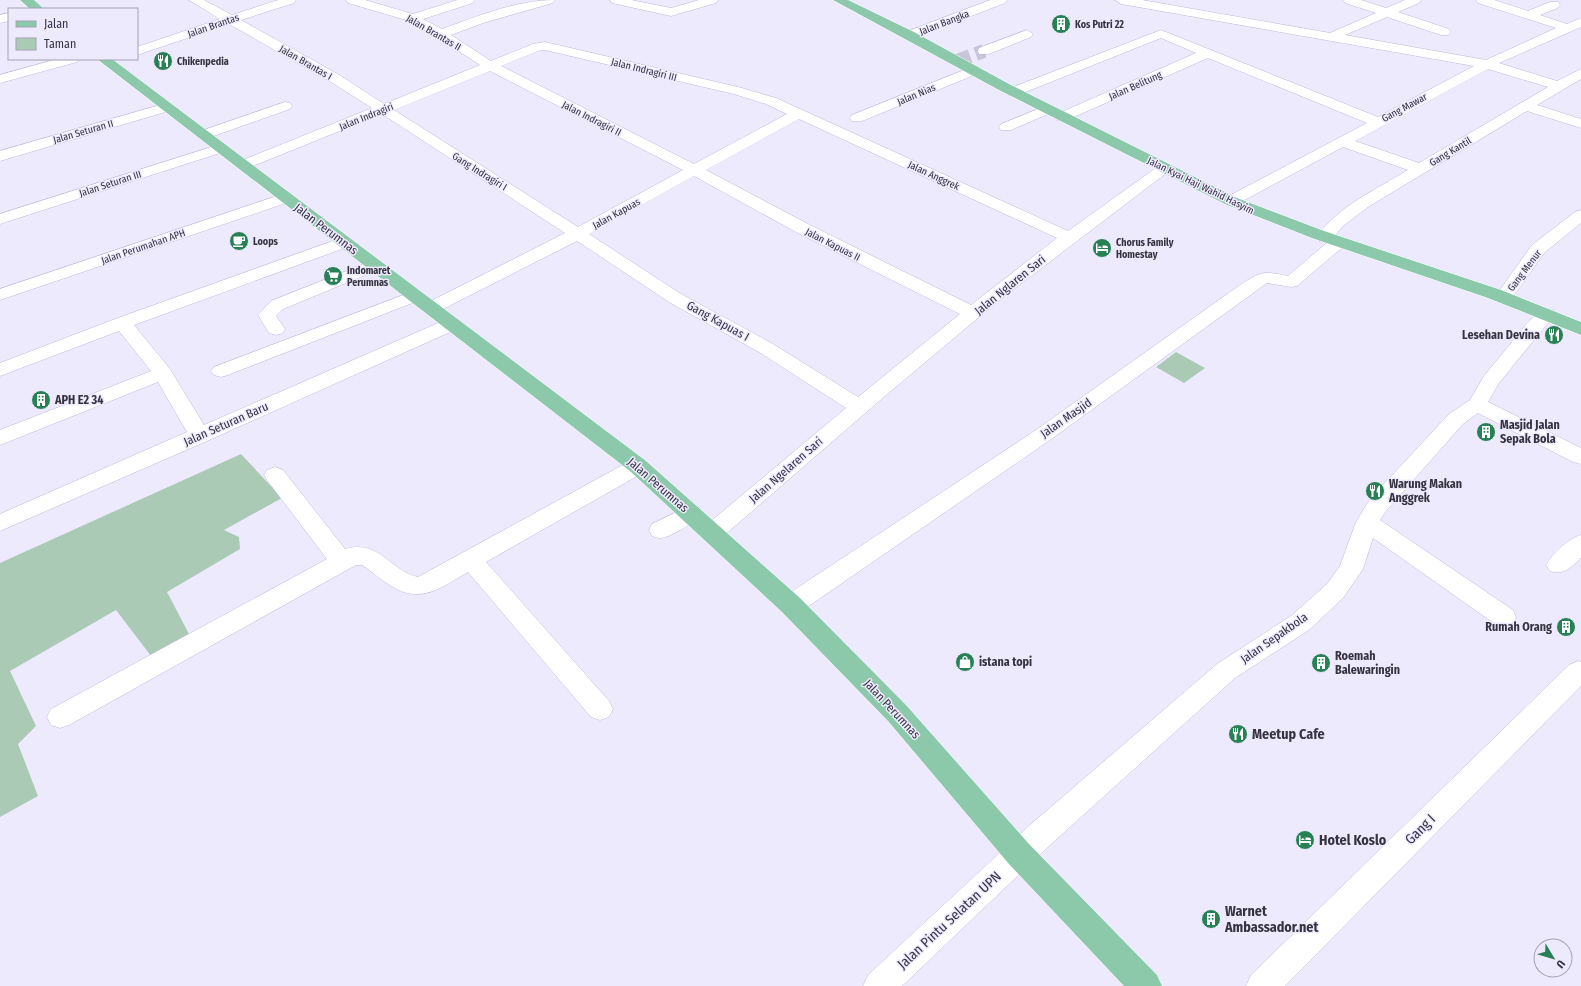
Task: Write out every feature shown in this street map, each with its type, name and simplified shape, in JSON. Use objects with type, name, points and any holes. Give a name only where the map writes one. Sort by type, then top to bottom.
[{"type":"main road","points":[[26,0],[37,8]]},
{"type":"main road","name":"Jalan Kyai Haji Wahid Hasyim","points":[[839,0],[910,35],[1062,117],[1231,201],[1332,240],[1504,297],[1581,329]]},
{"type":"main road","name":"Jalan Perumnas","points":[[107,60],[220,148],[638,466],[691,513],[791,605],[897,713],[1019,854],[1146,986]]},
{"type":"street","name":"Jalan Brantas I","points":[[195,0],[228,20],[300,58],[382,110]]},
{"type":"street","name":"Jalan Brantas","points":[[138,51],[290,0]]},
{"type":"street","name":"Jalan Brantas II","points":[[352,0],[413,18],[441,34],[490,66]]},
{"type":"street","points":[[413,18],[468,0]]},
{"type":"street","points":[[616,0],[671,12],[712,0]]},
{"type":"street","name":"Jalan Bangka","points":[[910,35],[1001,0]]},
{"type":"street","points":[[1121,0],[1487,64],[1558,86]]},
{"type":"street","points":[[1349,0],[1446,32]]},
{"type":"street","points":[[1331,37],[1415,0]]},
{"type":"street","points":[[1482,0],[1567,28]]},
{"type":"street","points":[[441,34],[539,1]]},
{"type":"street","points":[[1530,15],[1554,5]]},
{"type":"street","name":"Gang Mawar","points":[[1231,201],[1487,64],[1581,22]]},
{"type":"street","points":[[984,51],[1027,34]]},
{"type":"street","points":[[1014,92],[1161,34],[1378,122]]},
{"type":"street","name":"Jalan Indragiri III","points":[[490,66],[538,47],[555,47],[738,91],[771,101],[799,113]]},
{"type":"street","name":"Jalan Belitung","points":[[1062,117],[1208,53]]},
{"type":"street","points":[[0,79],[68,60]]},
{"type":"street","name":"Jalan Indragiri","points":[[243,165],[490,66]]},
{"type":"street","name":"Jalan Indragiri II","points":[[490,66],[694,170]]},
{"type":"street","name":"Jalan Nias","points":[[857,118],[974,70]]},
{"type":"street","name":"Gang Kantil","points":[[1332,240],[1337,223],[1362,204],[1524,106],[1580,75]]},
{"type":"street","points":[[203,135],[285,106]]},
{"type":"street","points":[[1524,106],[1581,124]]},
{"type":"street","name":"Jalan Seturan II","points":[[0,156],[167,107]]},
{"type":"street","points":[[1006,128],[1048,109]]},
{"type":"street","name":"Gang Indragiri I","points":[[382,110],[535,205],[577,234]]},
{"type":"street","name":"Jalan Kapuas","points":[[221,371],[422,302],[577,234],[799,113]]},
{"type":"street","name":"Jalan Anggrek","points":[[799,113],[1070,238]]},
{"type":"street","points":[[1341,141],[1421,169]]},
{"type":"street","name":"Jalan Seturan III","points":[[0,219],[220,148]]},
{"type":"street","name":"Jalan Nglaren Sari","points":[[859,407],[1098,215],[1165,168]]},
{"type":"street","name":"Jalan Kapuas II","points":[[694,170],[802,228],[974,314]]},
{"type":"street","name":"Jalan Perumahan APH","points":[[0,295],[286,198]]},
{"type":"street","name":"Gang Menur","points":[[1504,297],[1538,249],[1581,215]]},
{"type":"street","name":"Gang Kapuas I","points":[[577,234],[675,298],[766,348],[859,407]]},
{"type":"street","name":"Jalan Masjid","points":[[791,605],[1043,435],[1264,277],[1291,282],[1302,275],[1326,251],[1332,240]]},
{"type":"street","points":[[0,370],[122,323],[344,242]]},
{"type":"street","points":[[276,329],[267,315],[277,305],[374,265]]},
{"type":"street","name":"Jalan Sepakbola","points":[[1019,854],[1226,671],[1300,623],[1335,591],[1351,569],[1367,522],[1378,505],[1456,419],[1476,404],[1491,380],[1536,325],[1548,314]]},
{"type":"street","points":[[122,323],[162,373],[200,436]]},
{"type":"street","name":"Jalan Seturan Baru","points":[[0,523],[452,324]]},
{"type":"street","points":[[0,438],[162,373]]},
{"type":"street","points":[[1476,404],[1581,457]]},
{"type":"street","name":"Jalan Ngelaren Sari","points":[[712,533],[859,407]]},
{"type":"street","points":[[60,718],[352,556],[367,556],[407,584],[417,587],[437,580],[470,558],[638,466]]},
{"type":"street","points":[[275,475],[342,562]]},
{"type":"street","points":[[660,530],[691,513]]},
{"type":"street","points":[[1367,522],[1504,616]]},
{"type":"street","points":[[1558,565],[1581,544]]},
{"type":"street","points":[[470,558],[600,709]]},
{"type":"street","name":"Gang I","points":[[1262,986],[1578,672]]},
{"type":"street","name":"Jalan Pintu Selatan UPN","points":[[879,986],[1019,854]]},
{"type":"green space","points":[[1176,352],[1205,368],[1184,383],[1156,367]]},
{"type":"green space","points":[[241,454],[282,498],[224,530],[239,537],[240,549],[167,592],[189,634],[151,656],[116,610],[10,671],[36,726],[18,744],[38,796],[0,817],[0,563]]},
{"type":"tunnel","points":[[957,61],[984,51]]},
{"type":"place","name":"Kos Putri 22","points":[[1061,24]]},
{"type":"place","name":"Chikenpedia","points":[[163,61]]},
{"type":"place","name":"Loops","points":[[239,241]]},
{"type":"place","name":"Chorus Family Homestay","points":[[1102,248]]},
{"type":"place","name":"Indomaret Perumnas","points":[[333,276]]},
{"type":"place","name":"Lesehan Devina","points":[[1554,335]]},
{"type":"place","name":"APH E2 34","points":[[41,400]]},
{"type":"place","name":"Masjid Jalan Sepak Bola","points":[[1486,432]]},
{"type":"place","name":"Warung Makan Anggrek","points":[[1375,491]]},
{"type":"place","name":"Rumah Orang","points":[[1566,627]]},
{"type":"place","name":"istana topi","points":[[965,662]]},
{"type":"place","name":"Roemah Balewaringin","points":[[1321,663]]},
{"type":"place","name":"Meetup Cafe","points":[[1238,734]]},
{"type":"place","name":"Hotel Koslo","points":[[1305,840]]},
{"type":"place","name":"Warnet Ambassador.net","points":[[1211,919]]}]
